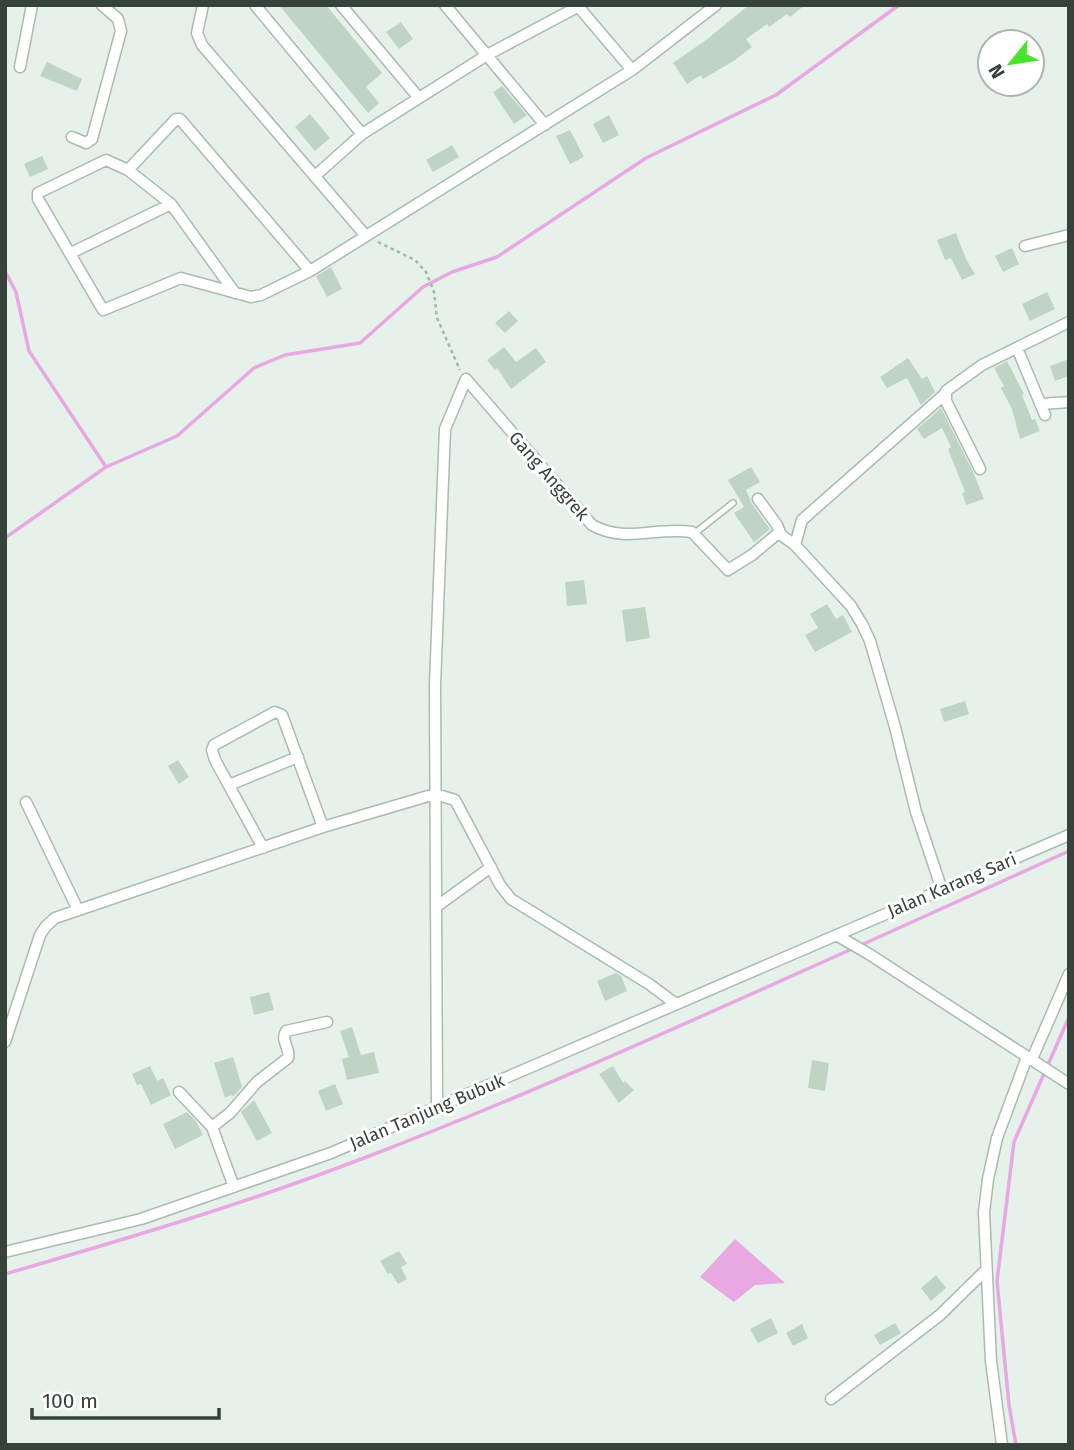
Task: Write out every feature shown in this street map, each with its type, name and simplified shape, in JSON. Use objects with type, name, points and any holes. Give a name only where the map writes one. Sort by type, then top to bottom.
[{"type":"street","points":[[20,68],[32,5]]},
{"type":"street","points":[[72,137],[86,143],[92,139],[121,31],[118,19],[102,5]]},
{"type":"street","points":[[202,5],[197,33],[202,45],[366,236]]},
{"type":"street","points":[[255,5],[362,134]]},
{"type":"street","points":[[341,5],[419,98]]},
{"type":"street","points":[[445,5],[545,125]]},
{"type":"street","points":[[235,293],[171,204],[128,170],[106,160],[38,193],[38,199],[103,310],[181,278],[235,293],[257,297],[310,271],[632,70],[716,5]]},
{"type":"street","points":[[315,176],[362,134],[487,55],[579,6],[632,70]]},
{"type":"street","points":[[128,170],[176,119],[180,119],[310,271]]},
{"type":"street","points":[[71,253],[171,204]]},
{"type":"street","points":[[1025,246],[1069,234]]},
{"type":"street","points":[[795,545],[802,520],[945,394],[982,365],[1069,322]]},
{"type":"street","points":[[1017,348],[1043,409],[1069,402]]},
{"type":"street","name":"Gang Anggrek","points":[[435,794],[435,685],[445,429],[466,379],[592,524],[606,533],[622,535],[687,531],[695,533]]},
{"type":"street","points":[[945,394],[980,469]]},
{"type":"street","points":[[758,499],[777,525],[780,535],[795,545],[851,606],[870,641],[916,812],[942,890]]},
{"type":"street","points":[[695,533],[728,570],[780,535]]},
{"type":"street","points":[[263,848],[212,754],[214,745],[275,712],[282,715],[323,827]]},
{"type":"street","points":[[229,785],[298,757]]},
{"type":"street","points":[[435,794],[437,1107]]},
{"type":"street","points":[[5,1042],[40,935],[55,918],[323,827],[435,794],[456,800],[511,899],[638,977],[676,1004]]},
{"type":"street","points":[[26,802],[78,910]]},
{"type":"street","name":"Jalan Karang Sari","points":[[836,935],[1069,835]]},
{"type":"street","points":[[436,906],[491,867]]},
{"type":"street","points":[[836,935],[1069,1084]]},
{"type":"street","name":"Jalan Tanjung Bubuk","points":[[5,1252],[141,1219],[331,1153],[836,935]]},
{"type":"street","points":[[1002,1445],[991,1362],[986,1270],[984,1212],[988,1178],[997,1139],[1069,974]]},
{"type":"street","points":[[212,1127],[230,1114],[257,1082],[288,1058],[284,1039],[286,1031],[327,1022]]},
{"type":"street","points":[[179,1092],[212,1127],[234,1187]]},
{"type":"street","points":[[831,1399],[940,1315],[986,1270]]},
{"type":"lane","points":[[695,533],[733,503]]},
{"type":"path","points":[[366,236],[415,260],[426,272],[433,292],[437,318],[458,367]]},
{"type":"shaded area","points":[[735,1239],[785,1283],[755,1285],[734,1302],[700,1277]]},
{"type":"building","points":[[279,5],[326,5],[382,73],[366,87],[379,103],[368,113]]},
{"type":"building","points":[[749,5],[805,5],[790,17],[787,14],[769,27],[767,24],[746,39],[752,47],[735,60],[703,79],[701,75],[687,84],[673,63]]},
{"type":"building","points":[[401,22],[413,39],[399,49],[386,32]]},
{"type":"building","points":[[47,62],[82,79],[77,91],[40,76]]},
{"type":"building","points":[[502,86],[527,115],[514,124],[493,92]]},
{"type":"building","points":[[310,114],[330,138],[315,151],[295,127]]},
{"type":"building","points":[[609,115],[619,135],[603,143],[593,124]]},
{"type":"building","points":[[570,130],[584,157],[570,164],[556,136]]},
{"type":"building","points":[[452,145],[459,157],[433,172],[426,160]]},
{"type":"building","points":[[42,156],[48,169],[30,177],[24,164]]},
{"type":"building","points":[[956,233],[975,274],[962,280],[951,258],[945,260],[937,240]]},
{"type":"building","points":[[1012,248],[1019,264],[1003,272],[995,256]]},
{"type":"building","points":[[331,267],[342,289],[327,297],[316,276]]},
{"type":"building","points":[[1047,292],[1055,309],[1030,321],[1022,304]]},
{"type":"building","points":[[509,311],[518,321],[505,333],[495,323]]},
{"type":"building","points":[[504,347],[516,362],[536,348],[546,362],[511,389],[497,368],[495,370],[487,360]]},
{"type":"building","points":[[908,358],[922,379],[927,376],[935,392],[921,405],[907,378],[887,388],[880,377]]},
{"type":"building","points":[[1069,359],[1069,376],[1055,381],[1050,366]]},
{"type":"building","points":[[1007,361],[1024,394],[1022,395],[1032,420],[1035,419],[1040,431],[1020,439],[1012,409],[1001,388],[1004,386],[994,368]]},
{"type":"building","points":[[941,408],[984,499],[966,505],[962,493],[965,492],[948,449],[951,447],[942,428],[924,439],[917,429]]},
{"type":"building","points":[[751,467],[760,482],[746,490],[752,504],[770,529],[754,542],[734,513],[744,507],[728,480]]},
{"type":"building","points":[[584,580],[587,604],[567,606],[565,582]]},
{"type":"building","points":[[827,604],[836,619],[843,615],[852,632],[815,652],[805,635],[818,628],[810,614]]},
{"type":"building","points":[[645,607],[650,638],[626,642],[622,610]]},
{"type":"building","points":[[965,701],[969,714],[944,722],[940,709]]},
{"type":"building","points":[[178,760],[189,777],[179,784],[168,766]]},
{"type":"building","points":[[616,973],[621,976],[627,991],[605,1001],[597,981]]},
{"type":"building","points":[[269,992],[274,1010],[254,1015],[250,997]]},
{"type":"building","points":[[352,1027],[361,1055],[374,1052],[379,1073],[347,1080],[342,1059],[349,1057],[340,1031]]},
{"type":"building","points":[[233,1057],[242,1087],[233,1097],[232,1095],[225,1098],[214,1063]]},
{"type":"building","points":[[812,1060],[829,1063],[825,1091],[808,1088]]},
{"type":"building","points":[[150,1066],[157,1081],[163,1078],[171,1095],[151,1105],[141,1084],[137,1085],[132,1074]]},
{"type":"building","points":[[613,1066],[623,1083],[625,1081],[634,1090],[619,1103],[599,1074]]},
{"type":"building","points":[[335,1084],[343,1104],[326,1111],[318,1091]]},
{"type":"building","points":[[254,1100],[272,1133],[257,1141],[241,1112]]},
{"type":"building","points":[[187,1112],[196,1121],[203,1135],[175,1149],[163,1124]]},
{"type":"building","points":[[399,1251],[407,1264],[401,1267],[407,1279],[398,1284],[380,1261]]},
{"type":"building","points":[[936,1275],[946,1288],[931,1301],[921,1288]]},
{"type":"building","points":[[771,1318],[778,1333],[758,1343],[750,1329]]},
{"type":"building","points":[[895,1323],[901,1333],[880,1345],[874,1335]]},
{"type":"building","points":[[802,1324],[808,1338],[793,1346],[786,1333]]},
{"type":"waterway","points":[[5,538],[106,467],[177,436],[254,368],[285,355],[360,343],[423,287],[452,272],[497,257],[646,158],[776,95],[899,5]]},
{"type":"waterway","points":[[5,271],[16,292],[29,351],[106,467]]},
{"type":"waterway","points":[[859,946],[1069,851]]},
{"type":"waterway","points":[[5,1274],[231,1205],[364,1158],[548,1083],[852,949]]},
{"type":"waterway","points":[[1016,1445],[1009,1405],[997,1281],[1014,1142],[1069,1017]]}]
